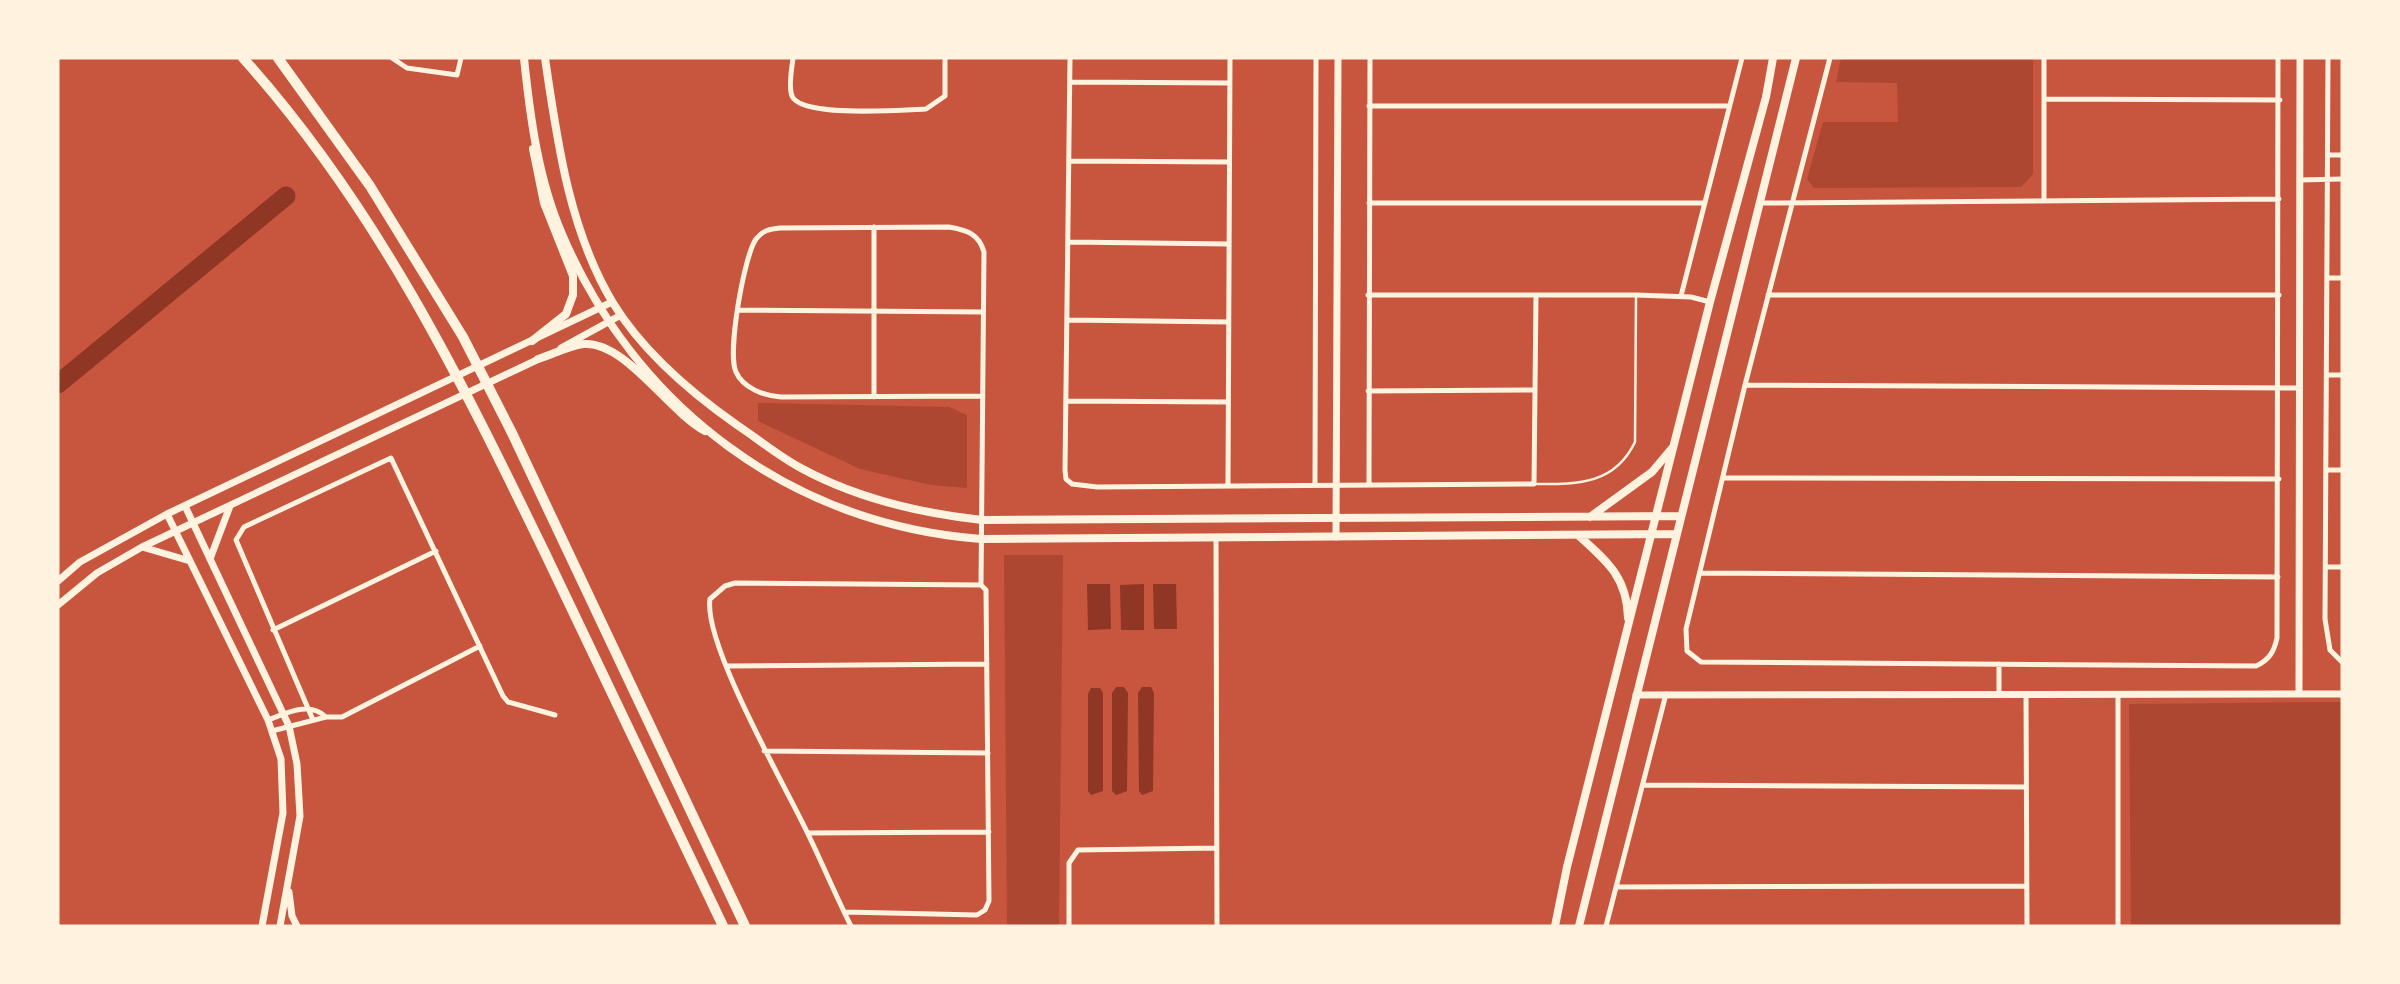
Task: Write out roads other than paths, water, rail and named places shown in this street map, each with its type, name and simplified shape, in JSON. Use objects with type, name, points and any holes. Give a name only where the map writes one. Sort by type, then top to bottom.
[{"type":"highway","points":[[243,58],[289,109],[364,217],[393,259],[444,348],[723,926]]},
{"type":"highway","points":[[278,58],[370,186],[463,337],[745,926]]},
{"type":"main road","points":[[524,58],[534,164],[544,204],[573,276],[573,295],[566,314],[532,341]]},
{"type":"main road","points":[[545,58],[569,194],[592,259],[621,315],[692,393],[798,467],[871,498],[946,516],[982,520],[1680,516]]},
{"type":"main road","points":[[1555,926],[1710,302],[1766,97],[1773,58]]},
{"type":"main road","points":[[1579,926],[1680,516],[1762,203],[1796,58]]},
{"type":"main road","points":[[531,128],[560,231],[608,324],[673,398],[719,439]]},
{"type":"main road","points":[[538,359],[583,344],[603,346],[619,355],[687,419],[797,490],[844,510],[914,531],[981,539],[1677,534]]},
{"type":"main road","points":[[1590,517],[1652,472],[1676,443]]},
{"type":"main road","points":[[1207,520],[1213,525],[1216,538]]},
{"type":"main road","points":[[1578,535],[1620,578],[1628,596],[1629,630]]},
{"type":"street","points":[[392,58],[407,68],[457,75],[461,58]]},
{"type":"street","points":[[793,58],[793,100],[811,110],[926,109],[945,96],[945,58]]},
{"type":"street","points":[[1070,58],[1066,479],[1072,484],[1534,484],[1536,296]]},
{"type":"street","points":[[1228,486],[1230,58]]},
{"type":"street","points":[[1315,58],[1315,485]]},
{"type":"street","points":[[1336,537],[1338,58]]},
{"type":"street","points":[[1369,485],[1370,58]]},
{"type":"street","points":[[1681,296],[1742,58]]},
{"type":"street","points":[[1830,58],[1745,385],[1685,641],[1692,658],[1711,663],[2256,666],[2265,662],[2275,649],[2278,577],[2278,58]]},
{"type":"street","points":[[2044,58],[2044,201]]},
{"type":"street","points":[[2298,694],[2300,58]]},
{"type":"street","points":[[2328,58],[2326,640],[2330,650],[2342,662]]},
{"type":"street","points":[[1070,82],[1230,83]]},
{"type":"street","points":[[2044,99],[2280,100]]},
{"type":"street","points":[[1369,106],[1729,106]]},
{"type":"street","points":[[2328,155],[2342,155]]},
{"type":"street","points":[[1069,161],[1229,162]]},
{"type":"street","points":[[2300,180],[2342,179]]},
{"type":"street","points":[[1762,203],[2279,199]]},
{"type":"street","points":[[1369,203],[1705,204]]},
{"type":"street","points":[[874,227],[874,397]]},
{"type":"street","points":[[981,585],[983,396],[983,312],[984,252],[981,242],[974,234],[949,227],[780,228],[762,233],[752,246],[732,357],[737,375],[749,387],[771,397],[983,396]]},
{"type":"street","points":[[1068,242],[1229,244]]},
{"type":"street","points":[[2327,278],[2342,278]]},
{"type":"street","points":[[1368,295],[1636,295],[1681,296],[1710,302]]},
{"type":"street","points":[[1768,295],[2279,295]]},
{"type":"street","points":[[58,580],[80,562],[167,514],[612,302]]},
{"type":"street","points":[[739,310],[983,312]]},
{"type":"street","points":[[58,605],[97,573],[142,547],[538,359],[621,315]]},
{"type":"street","points":[[1067,320],[1229,322]]},
{"type":"street","points":[[2327,374],[2342,374]]},
{"type":"street","points":[[1745,385],[2299,388]]},
{"type":"street","points":[[1368,391],[1534,390]]},
{"type":"street","points":[[1066,401],[1228,402]]},
{"type":"street","points":[[313,720],[240,555],[236,540],[244,527],[391,458],[508,702],[555,715]]},
{"type":"street","points":[[2326,470],[2342,470]]},
{"type":"street","points":[[1723,478],[2279,479]]},
{"type":"street","points":[[210,559],[231,505]]},
{"type":"street","points":[[185,506],[289,726],[297,764],[300,816],[280,926]]},
{"type":"street","points":[[167,514],[268,720],[281,759],[283,814],[262,926]]},
{"type":"street","points":[[1216,538],[1217,926]]},
{"type":"street","points":[[142,547],[190,561]]},
{"type":"street","points":[[273,630],[436,551]]},
{"type":"street","points":[[2326,567],[2342,567]]},
{"type":"street","points":[[1700,573],[2278,577]]},
{"type":"street","points":[[845,912],[977,915],[985,910],[989,901],[986,590],[981,585],[746,583],[725,586],[710,599],[709,621],[727,666],[764,751],[808,833],[851,926]]},
{"type":"street","points":[[272,731],[326,717],[342,717],[480,646]]},
{"type":"street","points":[[727,666],[987,664]]},
{"type":"street","points":[[1999,664],[1999,694]]},
{"type":"street","points":[[1606,926],[1667,694]]},
{"type":"street","points":[[2026,694],[2027,926]]},
{"type":"street","points":[[2118,694],[2118,926]]},
{"type":"street","points":[[1636,695],[2342,694]]},
{"type":"street","points":[[268,720],[307,708],[318,710],[326,717]]},
{"type":"street","points":[[764,751],[988,753]]},
{"type":"street","points":[[1643,785],[2026,787]]},
{"type":"street","points":[[808,833],[989,832]]},
{"type":"street","points":[[1069,926],[1069,863],[1074,853],[1084,848],[1217,848]]},
{"type":"street","points":[[288,881],[289,905],[297,926]]},
{"type":"street","points":[[1617,887],[2027,886]]},
{"type":"lane","points":[[1534,484],[1584,484],[1615,467],[1630,451],[1634,442],[1636,295]]},
{"type":"waterway","points":[[58,384],[286,196]]}]
